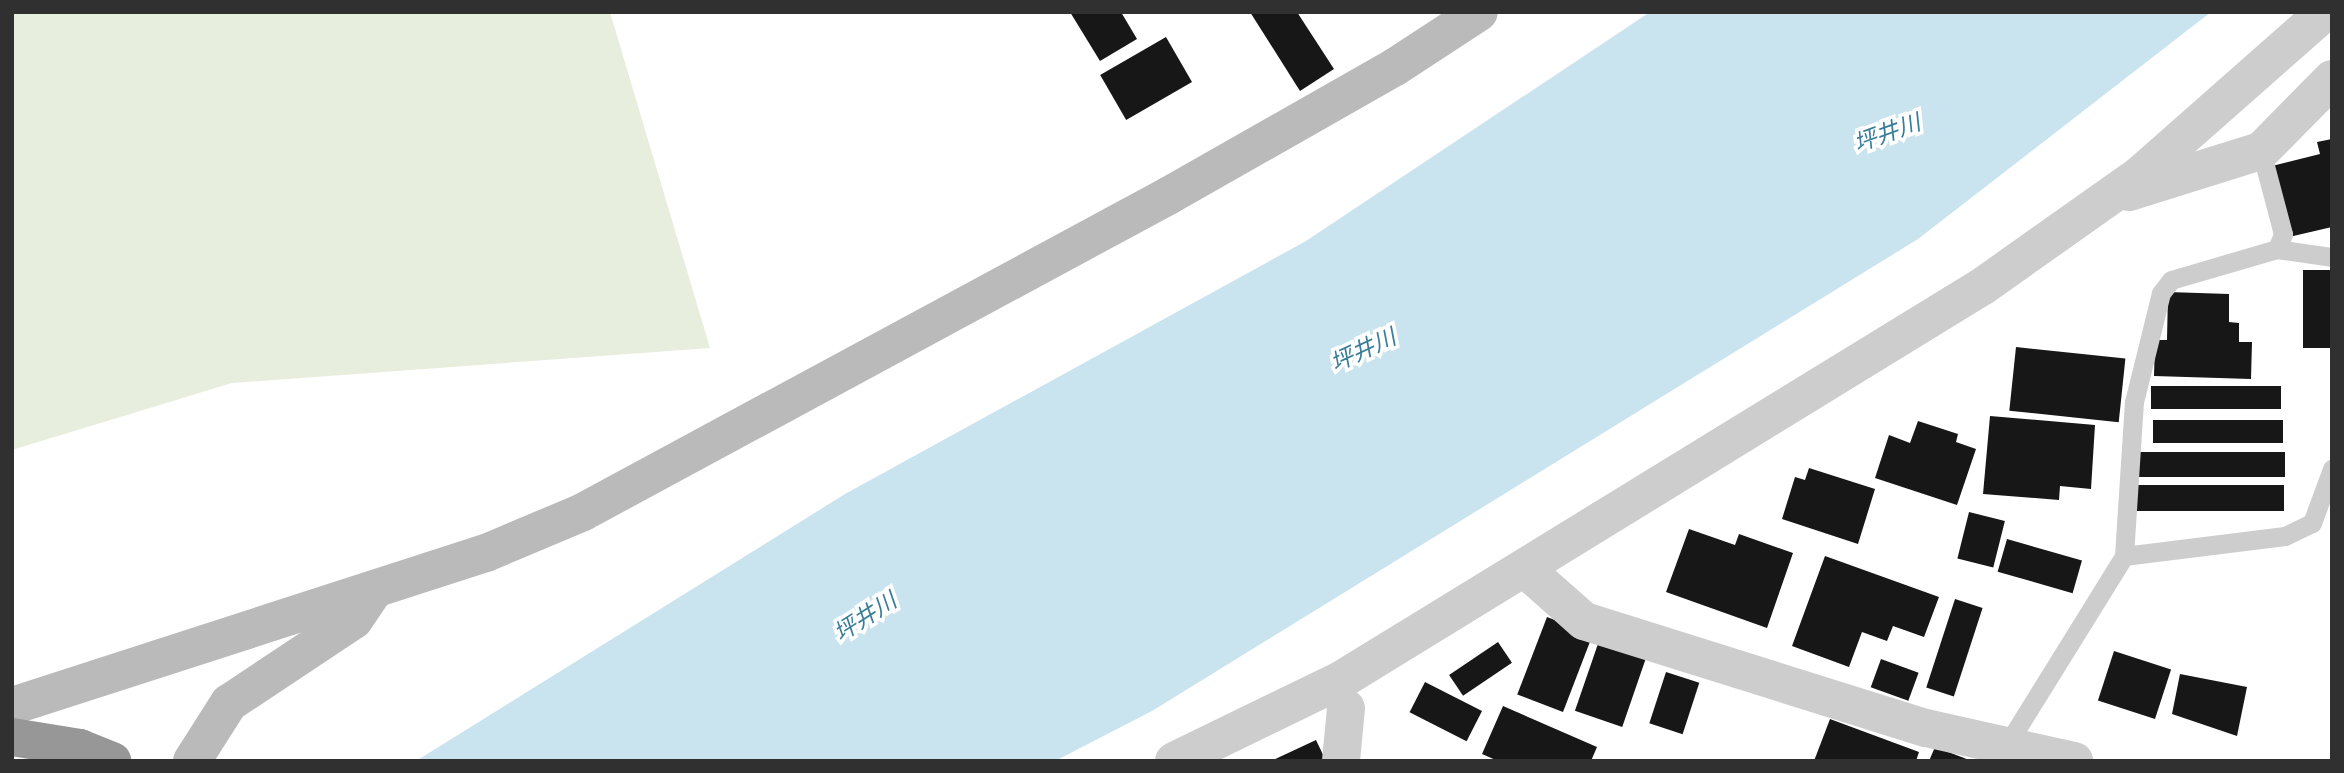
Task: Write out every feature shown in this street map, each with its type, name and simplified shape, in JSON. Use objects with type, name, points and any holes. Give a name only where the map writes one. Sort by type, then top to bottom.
[{"type":"highway","points":[[12,737],[79,748],[113,761]]},
{"type":"street","points":[[12,706],[486,553],[583,512],[1168,197],[1395,67],[1479,12]]},
{"type":"street","points":[[1174,761],[1340,680],[1983,286],[2141,174],[2325,12]]},
{"type":"street","points":[[2103,200],[2261,150],[2332,79]]},
{"type":"street","points":[[1524,568],[1584,621],[2003,755],[2074,761]]},
{"type":"street","points":[[192,761],[229,703],[354,620],[374,590]]},
{"type":"street","points":[[1341,761],[1346,708]]},
{"type":"lane","points":[[2261,150],[2283,234],[2277,249]]},
{"type":"lane","points":[[2003,755],[2124,556],[2134,402],[2161,293],[2171,280],[2277,249],[2332,257]]},
{"type":"lane","points":[[2124,556],[2285,536],[2312,523],[2332,469]]},
{"type":"green space","points":[[12,12],[610,12],[710,348],[232,383],[12,450]]},
{"type":"water","name":"坪井川","points":[[1650,12],[2211,12],[1918,239],[1152,711],[1055,761],[416,761],[845,494],[1306,241]]},
{"type":"building","points":[[1070,12],[1121,12],[1137,39],[1100,61]]},
{"type":"building","points":[[1250,12],[1297,12],[1334,69],[1300,91]]},
{"type":"building","points":[[1166,37],[1192,82],[1126,120],[1100,75]]},
{"type":"building","points":[[2332,139],[2332,227],[2289,237],[2272,166],[2320,154],[2317,142]]},
{"type":"building","points":[[2303,270],[2332,270],[2332,348],[2303,348]]},
{"type":"building","points":[[2168,292],[2229,294],[2229,322],[2239,323],[2239,342],[2252,342],[2251,379],[2154,376],[2155,340],[2167,340]]},
{"type":"building","points":[[2016,347],[2125,358],[2119,422],[2009,411]]},
{"type":"building","points":[[2151,386],[2281,386],[2281,409],[2151,409]]},
{"type":"building","points":[[1990,416],[2095,425],[2091,489],[2060,486],[2059,500],[1983,494]]},
{"type":"building","points":[[2153,420],[2283,420],[2283,443],[2153,443]]},
{"type":"building","points":[[1918,421],[1958,434],[1956,442],[1976,449],[1957,505],[1875,478],[1889,435],[1910,443]]},
{"type":"building","points":[[2136,452],[2285,452],[2285,477],[2136,477]]},
{"type":"building","points":[[1809,468],[1875,489],[1858,544],[1782,519],[1795,477],[1805,480]]},
{"type":"building","points":[[2136,485],[2284,485],[2284,511],[2136,511]]},
{"type":"building","points":[[1969,512],[2005,521],[1993,568],[1957,559]]},
{"type":"building","points":[[1689,529],[1735,545],[1739,534],[1793,553],[1767,628],[1666,592]]},
{"type":"building","points":[[2007,539],[2082,560],[2073,593],[1998,572]]},
{"type":"building","points":[[1825,556],[1939,597],[1924,637],[1893,626],[1887,641],[1862,632],[1849,667],[1792,646]]},
{"type":"building","points":[[1955,599],[1983,608],[1954,696],[1926,687]]},
{"type":"building","points":[[1547,617],[1593,635],[1563,712],[1517,694]]},
{"type":"building","points":[[1600,638],[1647,654],[1622,727],[1575,711]]},
{"type":"building","points":[[1498,642],[1512,663],[1463,696],[1449,675]]},
{"type":"building","points":[[2114,651],[2171,670],[2155,719],[2098,700]]},
{"type":"building","points":[[1881,659],[1919,673],[1908,701],[1871,687]]},
{"type":"building","points":[[1666,672],[1699,683],[1683,734],[1649,723]]},
{"type":"building","points":[[2180,674],[2247,687],[2237,736],[2172,714]]},
{"type":"building","points":[[1425,682],[1482,711],[1467,741],[1410,712]]},
{"type":"building","points":[[1503,706],[1597,747],[1591,761],[1498,761],[1482,754]]},
{"type":"building","points":[[1830,719],[1919,752],[1916,761],[1814,761]]},
{"type":"building","points":[[1316,740],[1326,761],[1271,761]]},
{"type":"building","points":[[1935,747],[1972,761],[1929,761]]}]
